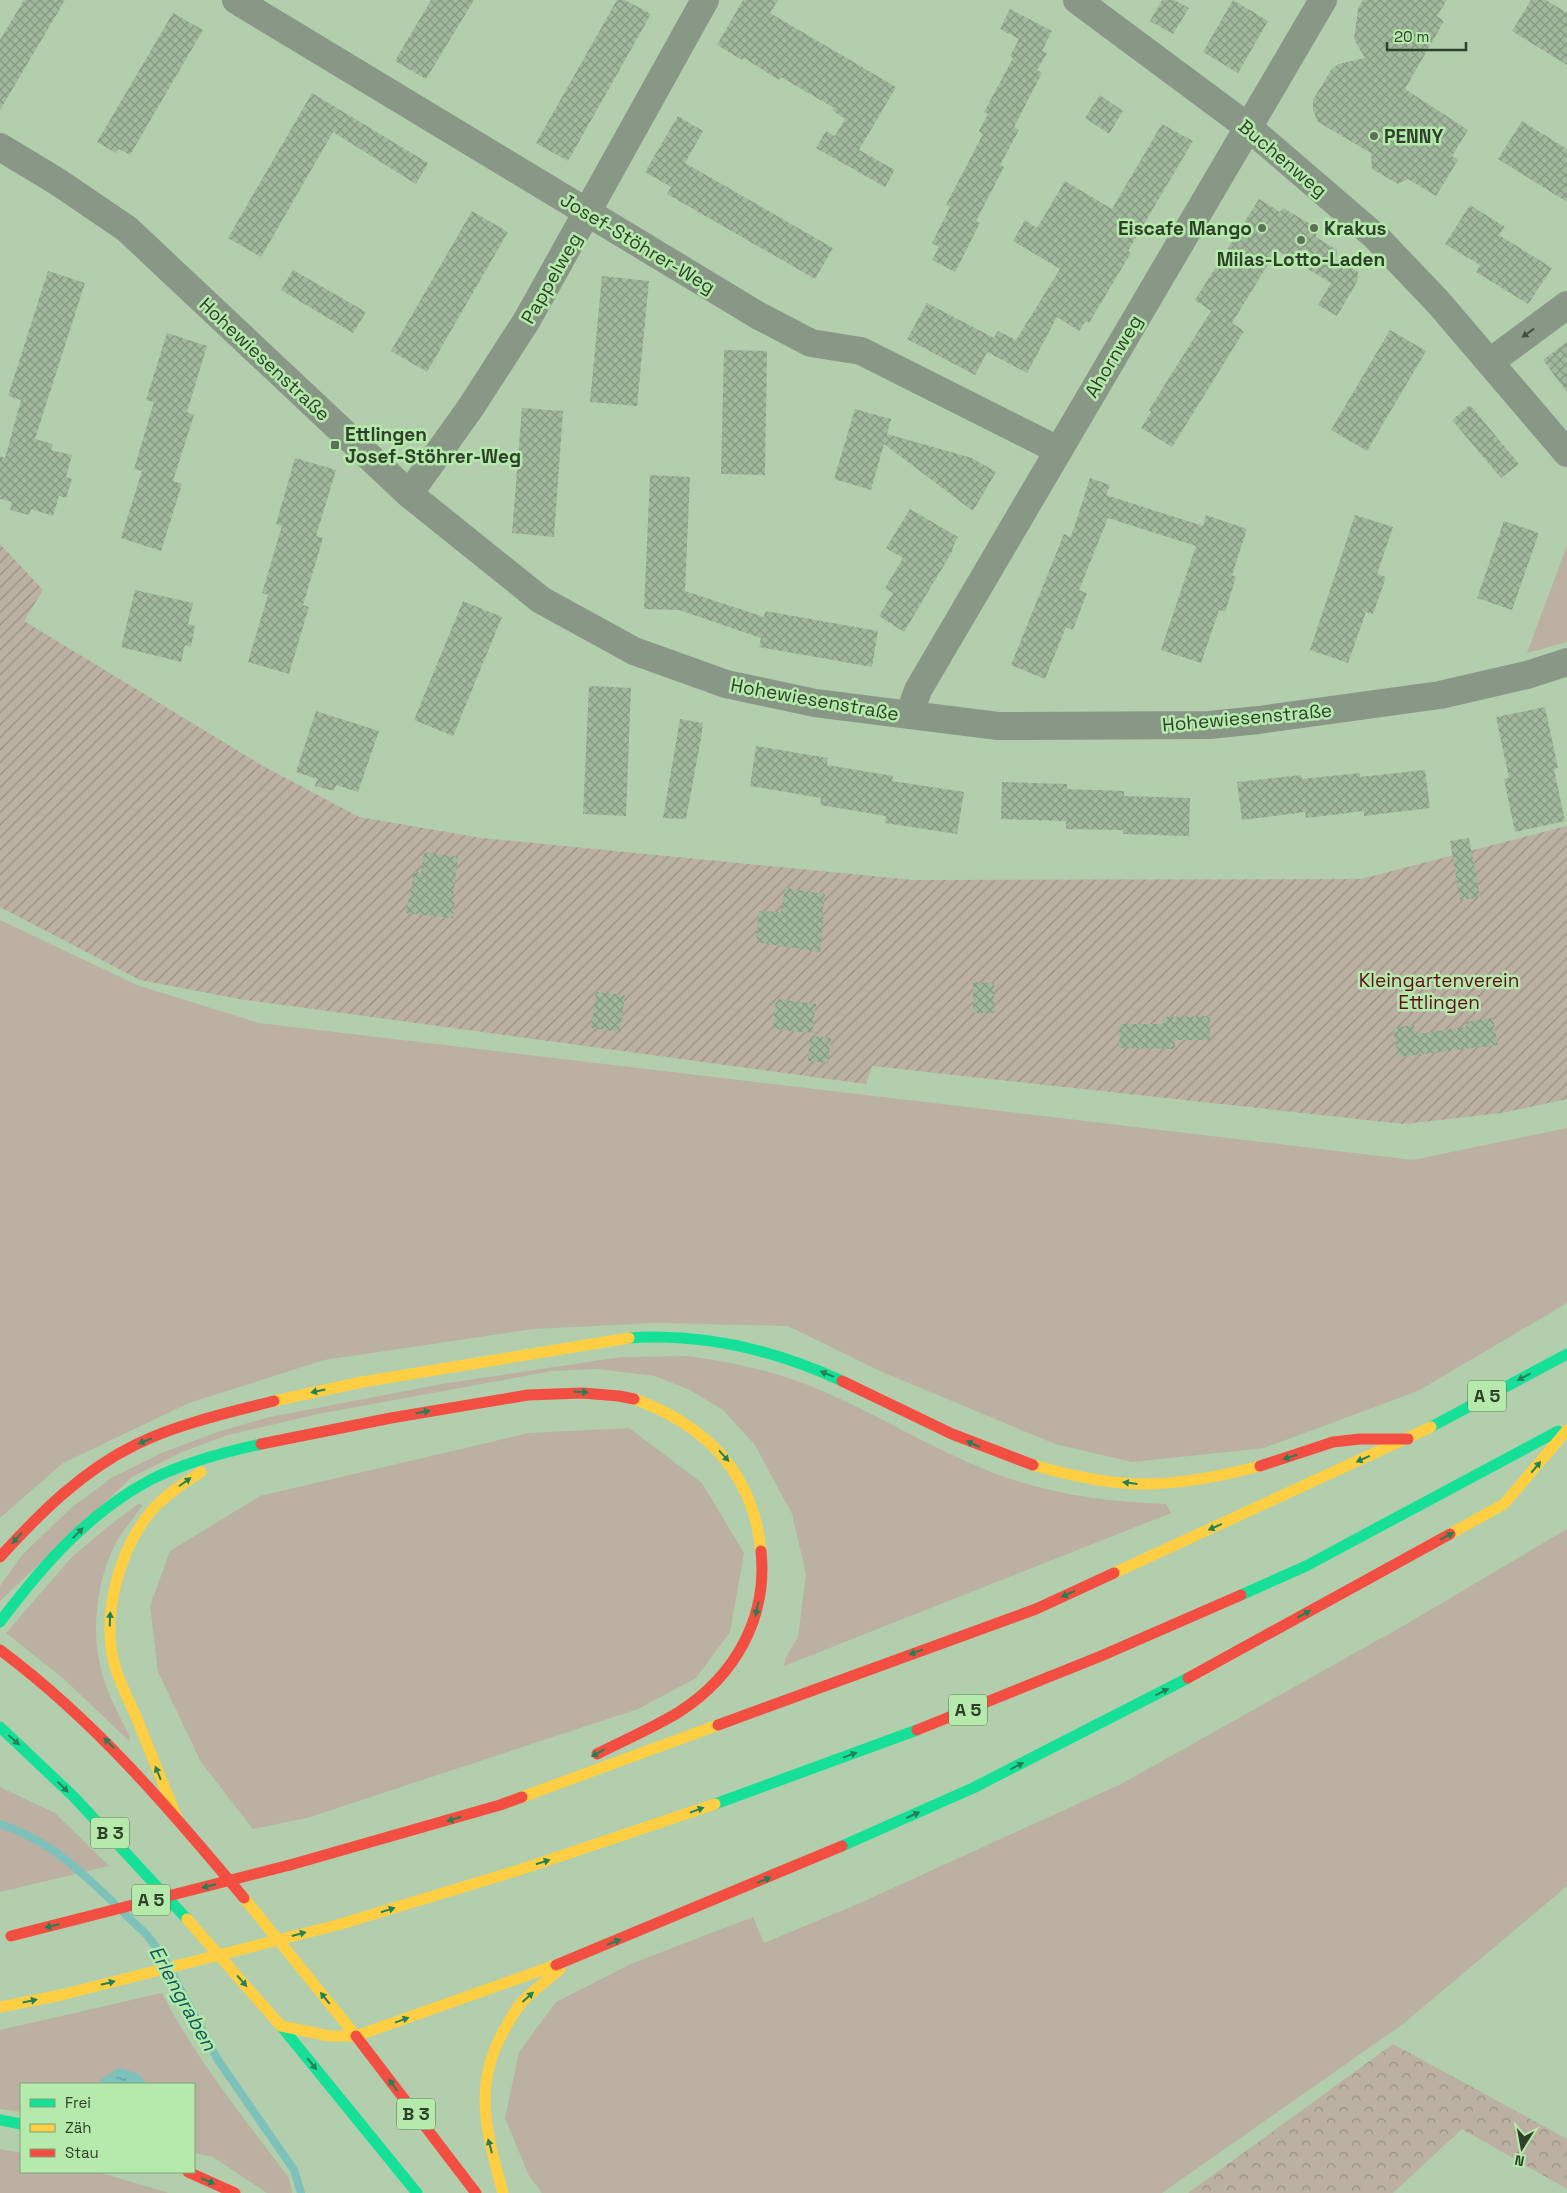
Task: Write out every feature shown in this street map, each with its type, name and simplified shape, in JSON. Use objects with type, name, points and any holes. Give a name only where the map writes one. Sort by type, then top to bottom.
[{"type":"main road","points":[[0,1557],[39,1514],[98,1466],[139,1443],[185,1426],[247,1407],[375,1379],[432,1368],[522,1356],[599,1342],[644,1337],[689,1338],[761,1350],[792,1359],[834,1376],[991,1452],[1037,1468],[1085,1478],[1141,1484],[1197,1479],[1267,1464],[1336,1441],[1408,1439]]},
{"type":"main road","name":"A 5","points":[[6,1937],[290,1865],[500,1805],[1036,1609],[1408,1439],[1567,1354]]},
{"type":"main road","points":[[0,1622],[64,1546],[82,1528],[116,1502],[152,1480],[191,1462],[249,1447],[375,1420],[532,1393],[578,1392],[626,1396],[666,1410],[705,1436],[732,1464],[752,1503],[761,1543],[762,1580],[757,1614],[740,1650],[717,1681],[687,1708],[500,1805]]},
{"type":"main road","name":"A 5","points":[[0,2007],[60,1995],[341,1924],[519,1870],[693,1812],[890,1741],[1101,1656],[1306,1566],[1567,1428]]},
{"type":"main road","name":"A 5","points":[[281,2026],[329,2036],[356,2036],[569,1960],[804,1863],[973,1788],[1170,1688],[1504,1504],[1567,1428]]},
{"type":"main road","points":[[177,1818],[116,1669],[110,1638],[112,1598],[117,1574],[126,1552],[137,1530],[152,1511],[188,1479],[249,1447]]},
{"type":"main road","name":"B 3","points":[[0,1650],[84,1717],[143,1778],[356,2036],[476,2193]]},
{"type":"main road","name":"B 3","points":[[0,1727],[102,1824],[187,1917],[281,2026],[417,2193]]},
{"type":"main road","name":"A 5","points":[[503,2193],[484,2121],[482,2098],[485,2070],[496,2042],[521,2003],[569,1960]]},
{"type":"main road","points":[[0,2120],[20,2124]]},
{"type":"main road","points":[[190,2173],[232,2191]]},
{"type":"street","name":"Josef-Stöhrer-Weg","points":[[236,0],[759,316],[811,343],[861,351],[1058,450]]},
{"type":"street","name":"Pappelweg","points":[[409,494],[471,407],[527,320],[588,214],[705,0]]},
{"type":"street","name":"Buchenweg","points":[[1077,0],[1248,127],[1376,237],[1438,302],[1567,453]]},
{"type":"street","name":"Ahornweg","points":[[909,715],[918,690],[1323,0]]},
{"type":"street","name":"Hohewiesenstraße","points":[[0,147],[58,182],[127,229],[409,494],[541,600],[634,651],[726,684],[815,703],[998,726],[1209,725],[1260,720],[1440,695],[1527,675],[1567,662]]},
{"type":"street","points":[[1490,362],[1567,305]]},
{"type":"green space","name":"Kleingartenverein Ettlingen","points":[[0,544],[43,590],[24,621],[263,766],[359,817],[482,838],[914,880],[1361,879],[1567,826],[1567,1099],[1502,1113],[1404,1124],[872,1066],[866,1084],[239,999],[140,980],[0,907]]},
{"type":"green space","points":[[1567,546],[1567,642],[1527,653]]},
{"type":"green space","points":[[0,920],[137,985],[259,1023],[1413,1160],[1567,1128],[1567,1303],[1418,1391],[1264,1448],[1132,1462],[1055,1444],[880,1371],[788,1326],[657,1323],[533,1329],[324,1360],[189,1403],[63,1463],[0,1518]]},
{"type":"green space","points":[[689,1356],[752,1368],[798,1381],[858,1407],[968,1462],[1012,1480],[1077,1496],[1166,1504],[1171,1513],[784,1666],[786,1657],[798,1637],[806,1574],[792,1514],[755,1445],[723,1410],[690,1390],[655,1376],[598,1369],[552,1371],[318,1414],[228,1435],[182,1452],[132,1477],[0,1601],[0,1586],[23,1554],[71,1508],[113,1477],[162,1453],[220,1431],[270,1417],[442,1384],[621,1357]]},
{"type":"green space","points":[[629,1428],[702,1483],[744,1553],[730,1632],[696,1678],[638,1709],[307,1818],[253,1829],[201,1762],[158,1672],[150,1606],[170,1551],[260,1496],[529,1433]]},
{"type":"green space","points":[[138,1504],[143,1505],[120,1536],[107,1563],[99,1594],[96,1625],[96,1641],[100,1666],[111,1697],[130,1737],[129,1741],[64,1679],[6,1633],[71,1558]]},
{"type":"green space","points":[[1567,1529],[1567,1886],[1403,2024],[1162,2193],[542,2193],[529,2176],[505,2118],[519,2052],[556,2002],[633,1963],[753,1917],[764,1943],[858,1904],[1121,1784],[1403,1626]]},
{"type":"green space","points":[[0,1787],[55,1813],[109,1866],[0,1892]]},
{"type":"green space","points":[[162,1993],[175,2018],[205,2065],[289,2178],[292,2193],[267,2193],[213,2157],[195,2153],[195,2083],[20,2083],[20,2112],[0,2109],[0,2030]]},
{"type":"green space","points":[[1393,2044],[1567,2139],[1567,2189],[1462,2129],[1393,2193],[1188,2193]]},
{"type":"green space","points":[[0,2149],[20,2153],[20,2173],[101,2173],[169,2193],[0,2193]]},
{"type":"water","points":[[119,2068],[139,2074],[146,2083],[99,2083],[101,2079]]},
{"type":"building","points":[[24,0],[65,0],[0,110],[0,40]]},
{"type":"building","points":[[431,0],[474,0],[426,79],[395,61]]},
{"type":"building","points":[[617,0],[625,0],[651,14],[568,161],[536,143]]},
{"type":"building","points":[[743,0],[778,0],[770,13],[896,87],[859,150],[895,170],[885,187],[816,148],[826,131],[835,136],[845,119],[832,110],[834,108],[781,77],[779,80],[744,58],[742,60],[717,45]]},
{"type":"building","points":[[1162,0],[1174,0],[1189,8],[1173,34],[1150,21]]},
{"type":"building","points":[[1233,0],[1268,21],[1238,73],[1203,52]]},
{"type":"building","points":[[1363,0],[1447,0],[1437,16],[1444,21],[1405,89],[1468,130],[1452,156],[1458,160],[1436,196],[1408,179],[1398,184],[1372,169],[1371,153],[1318,122],[1313,110],[1313,100],[1331,70],[1338,64],[1365,58],[1354,39],[1358,9]]},
{"type":"building","points":[[1531,0],[1546,0],[1567,13],[1567,65],[1512,31]]},
{"type":"building","points":[[1010,9],[1052,31],[1042,51],[1047,53],[1037,70],[1042,73],[1014,127],[1019,130],[1000,165],[1004,167],[976,221],[980,223],[955,272],[932,260],[939,247],[932,243],[950,207],[946,205],[983,134],[979,131],[988,114],[984,112],[1013,58],[1010,56],[1019,39],[1000,29]]},
{"type":"building","points":[[173,13],[203,30],[130,155],[119,149],[116,153],[97,142]]},
{"type":"building","points":[[312,93],[428,163],[416,184],[333,132],[261,257],[228,238]]},
{"type":"building","points":[[1100,95],[1123,111],[1109,134],[1085,118]]},
{"type":"building","points":[[678,116],[703,131],[685,163],[833,248],[815,279],[667,194],[671,187],[645,172]]},
{"type":"building","points":[[1522,121],[1567,149],[1567,202],[1498,159]]},
{"type":"building","points":[[1162,124],[1193,141],[1128,251],[1131,253],[1089,323],[1086,321],[1079,331],[1057,317],[1027,373],[987,352],[975,375],[907,339],[927,303],[994,338],[998,331],[1016,340],[1060,269],[1013,241],[1025,220],[1037,228],[1065,181],[1112,209]]},
{"type":"building","points":[[1259,199],[1280,212],[1283,208],[1317,228],[1316,237],[1337,250],[1336,259],[1358,272],[1357,282],[1337,316],[1318,305],[1331,283],[1277,250],[1232,323],[1244,331],[1172,447],[1141,428],[1151,412],[1149,410],[1211,311],[1195,300]]},
{"type":"building","points":[[1470,205],[1505,227],[1499,235],[1552,268],[1528,304],[1476,272],[1480,265],[1445,244]]},
{"type":"building","points":[[472,211],[508,232],[427,372],[391,351]]},
{"type":"building","points":[[293,270],[366,312],[353,333],[281,290]]},
{"type":"building","points":[[48,271],[85,283],[35,439],[53,444],[51,450],[72,455],[66,477],[72,479],[66,498],[59,496],[53,516],[31,509],[29,515],[10,510],[12,502],[0,499],[0,456],[5,458],[21,400],[8,396]]},
{"type":"building","points":[[602,276],[649,281],[637,406],[590,402]]},
{"type":"building","points":[[1390,330],[1426,351],[1367,451],[1331,430]]},
{"type":"building","points":[[167,333],[207,346],[187,412],[194,415],[173,481],[182,484],[161,551],[121,538],[142,471],[134,469],[154,402],[146,400]]},
{"type":"building","points":[[1567,342],[1567,392],[1543,360]]},
{"type":"building","points":[[724,350],[767,351],[765,475],[721,474]]},
{"type":"building","points":[[1470,405],[1519,464],[1501,478],[1452,420]]},
{"type":"building","points":[[522,408],[563,411],[554,537],[512,533]]},
{"type":"building","points":[[855,409],[891,419],[887,434],[972,458],[996,472],[973,511],[884,444],[871,490],[834,479]]},
{"type":"building","points":[[295,458],[336,470],[316,536],[323,538],[303,605],[309,607],[289,674],[248,662],[268,595],[262,593],[282,526],[276,524]]},
{"type":"building","points":[[650,475],[690,477],[685,591],[764,617],[765,611],[878,631],[872,667],[759,647],[761,638],[679,610],[644,609]]},
{"type":"building","points":[[1090,478],[1110,485],[1106,495],[1203,526],[1206,515],[1247,529],[1232,575],[1236,577],[1225,612],[1219,610],[1201,663],[1161,650],[1196,546],[1108,518],[1079,590],[1087,593],[1073,630],[1066,627],[1045,679],[1011,665],[1064,534],[1071,537]]},
{"type":"building","points":[[910,509],[958,537],[953,550],[904,632],[879,616],[893,593],[885,588],[903,558],[886,548]]},
{"type":"building","points":[[1355,515],[1393,527],[1377,574],[1386,577],[1373,614],[1366,612],[1348,663],[1310,650]]},
{"type":"building","points":[[1504,521],[1539,533],[1512,610],[1477,598]]},
{"type":"building","points":[[135,590],[193,603],[188,624],[195,626],[191,647],[185,645],[181,662],[121,647]]},
{"type":"building","points":[[463,601],[502,617],[453,736],[414,720]]},
{"type":"building","points":[[589,686],[631,688],[626,816],[583,814]]},
{"type":"building","points":[[1545,707],[1558,768],[1554,769],[1565,821],[1515,832],[1504,779],[1509,778],[1496,717]]},
{"type":"building","points":[[316,711],[379,731],[358,792],[336,785],[334,791],[315,786],[317,779],[296,772]]},
{"type":"building","points":[[680,719],[703,723],[700,744],[686,819],[663,818]]},
{"type":"building","points":[[756,746],[828,758],[827,765],[893,776],[892,781],[964,792],[957,834],[885,823],[886,816],[820,805],[821,798],[750,786]]},
{"type":"building","points":[[1425,770],[1430,808],[1364,816],[1364,811],[1306,818],[1305,812],[1242,820],[1237,782],[1301,775],[1302,779],[1360,773],[1360,777]]},
{"type":"building","points":[[1002,782],[1067,784],[1067,789],[1124,791],[1124,796],[1190,798],[1189,836],[1123,834],[1123,830],[1066,829],[1066,821],[1001,819]]},
{"type":"building","points":[[1469,838],[1480,897],[1460,900],[1450,841]]},
{"type":"building","points":[[424,852],[458,857],[453,898],[455,898],[453,918],[406,913],[414,871],[421,873]]},
{"type":"building","points":[[785,888],[825,894],[820,952],[756,942],[759,911],[781,912]]},
{"type":"building","points":[[973,982],[994,983],[994,1013],[973,1013]]},
{"type":"building","points":[[596,992],[625,995],[620,1032],[591,1028]]},
{"type":"building","points":[[776,999],[816,1004],[812,1033],[773,1029]]},
{"type":"building","points":[[1210,1016],[1210,1040],[1175,1040],[1175,1049],[1119,1048],[1120,1024],[1163,1024],[1163,1017]]},
{"type":"building","points":[[1493,1018],[1498,1045],[1398,1057],[1393,1028],[1414,1025],[1415,1034],[1466,1027],[1466,1022]]},
{"type":"building","points":[[810,1036],[831,1038],[828,1063],[808,1061]]},
{"type":"waterway","name":"Erlengraben","points":[[0,1824],[33,1838],[48,1847],[75,1867],[114,1903]]},
{"type":"waterway","name":"Erlengraben","points":[[124,1913],[147,1935],[164,1958],[218,2060],[294,2170],[301,2193]]},
{"type":"traffic: fast","points":[[629,1338],[684,1338],[738,1346],[791,1360],[842,1381]]},
{"type":"traffic: fast","points":[[1431,1427],[1567,1354]]},
{"type":"traffic: fast","points":[[1241,1595],[1306,1566],[1558,1431]]},
{"type":"traffic: fast","points":[[0,1622],[68,1542],[87,1524],[129,1492],[178,1467],[219,1454],[261,1444]]},
{"type":"traffic: fast","points":[[842,1846],[973,1788],[1188,1678]]},
{"type":"traffic: fast","points":[[0,1727],[74,1797],[187,1919]]},
{"type":"traffic: fast","points":[[715,1804],[917,1730]]},
{"type":"traffic: fast","points":[[281,2026],[417,2193]]},
{"type":"traffic: fast","points":[[0,2120],[20,2124]]},
{"type":"traffic: slow","points":[[274,1401],[362,1382],[629,1338]]},
{"type":"traffic: slow","points":[[634,1399],[660,1410],[683,1423],[704,1438],[721,1455],[736,1475],[748,1498],[756,1523],[761,1551]]},
{"type":"traffic: slow","points":[[1114,1573],[1431,1427]]},
{"type":"traffic: slow","points":[[1450,1534],[1504,1504],[1567,1430]]},
{"type":"traffic: slow","points":[[1033,1465],[1088,1478],[1143,1484],[1202,1479],[1260,1466]]},
{"type":"traffic: slow","points":[[177,1818],[116,1670],[110,1629],[111,1607],[115,1585],[122,1564],[130,1544],[141,1526],[153,1509],[164,1498],[201,1472]]},
{"type":"traffic: slow","points":[[522,1797],[718,1725]]},
{"type":"traffic: slow","points":[[341,1924],[519,1870],[715,1804]]},
{"type":"traffic: slow","points":[[244,1898],[356,2036]]},
{"type":"traffic: slow","points":[[187,1919],[281,2026]]},
{"type":"traffic: slow","points":[[61,1995],[341,1924]]},
{"type":"traffic: slow","points":[[281,2026],[329,2036],[356,2036],[556,1965]]},
{"type":"traffic: slow","points":[[503,2193],[488,2133],[485,2094],[487,2074],[493,2054],[516,2009],[560,1969]]},
{"type":"traffic: slow","points":[[0,2007],[61,1995]]},
{"type":"traffic: jam","points":[[842,1381],[952,1434],[1033,1465]]},
{"type":"traffic: jam","points":[[261,1444],[391,1418],[528,1395],[582,1393],[634,1399]]},
{"type":"traffic: jam","points":[[0,1557],[63,1494],[98,1466],[117,1455],[169,1430],[274,1401]]},
{"type":"traffic: jam","points":[[1260,1466],[1333,1442],[1360,1439],[1408,1439]]},
{"type":"traffic: jam","points":[[1188,1678],[1450,1534]]},
{"type":"traffic: jam","points":[[597,1754],[679,1712],[716,1681],[731,1663],[744,1643],[753,1622],[762,1576],[761,1551]]},
{"type":"traffic: jam","points":[[718,1725],[1036,1609],[1114,1573]]},
{"type":"traffic: jam","points":[[917,1730],[1101,1656],[1241,1595]]},
{"type":"traffic: jam","points":[[0,1650],[67,1706],[129,1766],[159,1798],[244,1898]]},
{"type":"traffic: jam","points":[[290,1865],[522,1797]]},
{"type":"traffic: jam","points":[[556,1965],[842,1846]]},
{"type":"traffic: jam","points":[[11,1936],[290,1865]]},
{"type":"traffic: jam","points":[[356,2036],[476,2193]]},
{"type":"traffic: jam","points":[[190,2173],[235,2193]]},
{"type":"place","name":"PENNY","points":[[1374,136]]},
{"type":"place","name":"Eiscafe Mango","points":[[1262,228]]},
{"type":"place","name":"Krakus","points":[[1314,228]]},
{"type":"place","name":"Milas-Lotto-Laden","points":[[1301,240]]},
{"type":"place","name":"Ettlingen Josef-Stöhrer-Weg","points":[[335,445]]}]
